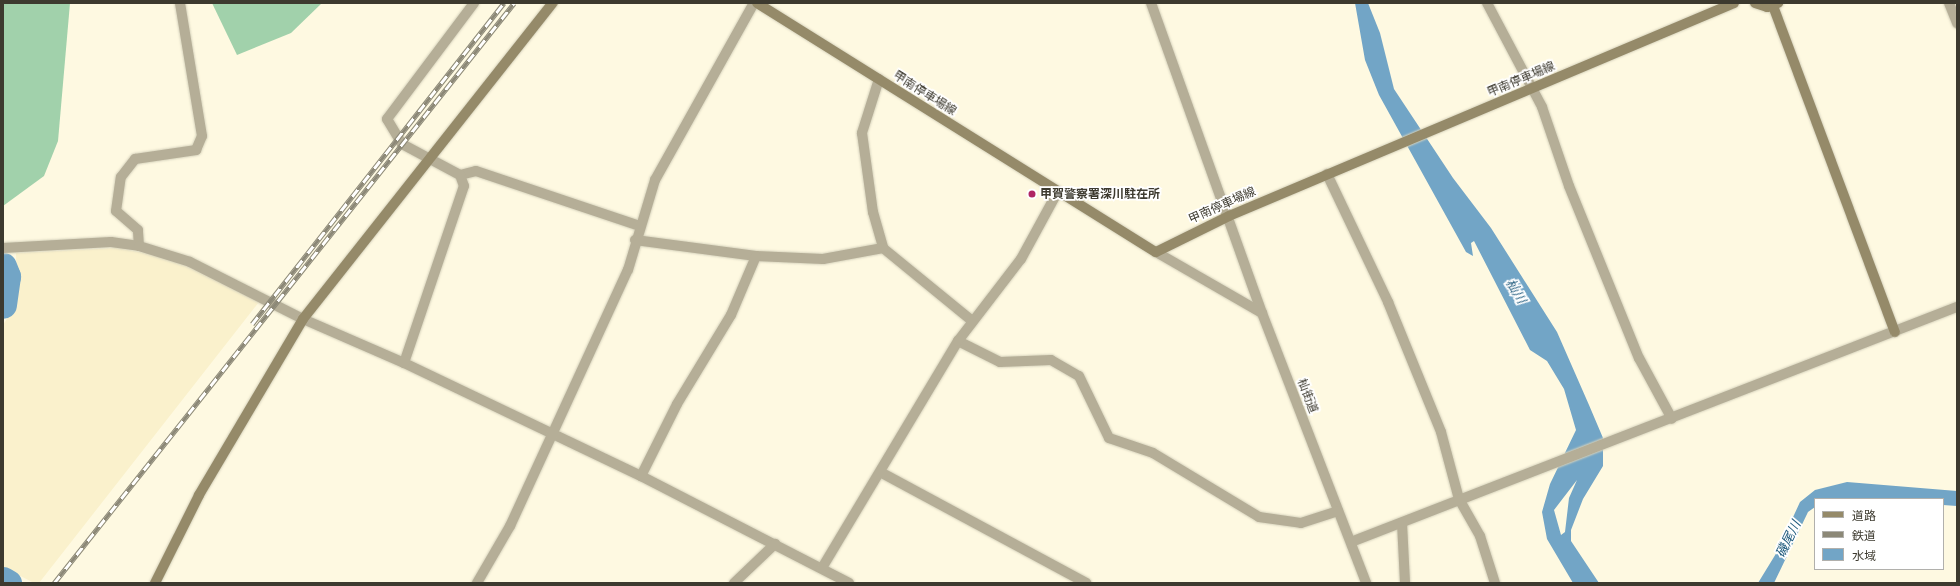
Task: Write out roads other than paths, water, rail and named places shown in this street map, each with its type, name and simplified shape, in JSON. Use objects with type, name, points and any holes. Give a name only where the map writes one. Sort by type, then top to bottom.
[{"type":"main road","points":[[155,583],[199,495],[303,319],[553,3]]},
{"type":"main road","name":"甲南停車場線","points":[[757,3],[1156,252],[1229,216],[1734,3]]},
{"type":"main road","points":[[1755,3],[1775,5],[1895,332]]},
{"type":"street","points":[[139,246],[138,230],[116,211],[121,177],[135,159],[196,150],[202,136],[180,3]]},
{"type":"street","points":[[404,363],[464,186],[460,175],[402,144],[387,119],[474,3]]},
{"type":"street","points":[[477,583],[510,526],[628,270],[639,226],[655,180],[754,3]]},
{"type":"street","name":"杣街道","points":[[1151,3],[1193,128],[1229,216],[1262,313],[1366,583]]},
{"type":"street","points":[[1487,3],[1542,107],[1568,186],[1639,358],[1672,419]]},
{"type":"street","points":[[1949,3],[1957,23]]},
{"type":"street","points":[[879,80],[862,133],[873,212],[883,248],[971,320]]},
{"type":"street","points":[[460,175],[476,171],[639,226]]},
{"type":"street","points":[[1327,174],[1388,302],[1441,432],[1461,498],[1480,536],[1495,583]]},
{"type":"street","points":[[822,568],[882,473],[971,320],[1020,259],[1058,191]]},
{"type":"street","points":[[635,240],[756,256],[824,259],[883,248]]},
{"type":"street","points":[[3,248],[111,242],[139,246],[190,262],[303,319],[404,363],[552,435],[641,476],[849,583]]},
{"type":"street","points":[[1156,252],[1262,313]]},
{"type":"street","points":[[641,476],[678,404],[731,315],[756,256]]},
{"type":"street","points":[[1351,542],[1402,523],[1461,498],[1652,427],[1957,307]]},
{"type":"street","points":[[958,341],[1000,362],[1051,360],[1079,376],[1109,438],[1153,453],[1259,517],[1301,523],[1338,512]]},
{"type":"street","points":[[882,473],[1086,583]]},
{"type":"street","points":[[1402,523],[1405,583]]},
{"type":"street","points":[[734,583],[775,544]]},
{"type":"water","name":"杣川","points":[[1355,3],[1368,3],[1380,33],[1394,89],[1453,178],[1491,228],[1557,332],[1603,438],[1603,466],[1583,499],[1571,530],[1571,541],[1599,583],[1573,583],[1547,539],[1542,512],[1550,484],[1576,430],[1564,389],[1547,361],[1530,350],[1474,241],[1471,243],[1473,256],[1466,252],[1379,95],[1365,60]],"holes":[[[1577,480],[1569,498],[1565,532],[1561,535],[1554,510]]]},
{"type":"water","name":"磯尾川","points":[[1847,482],[1957,491],[1957,506],[1944,505],[1944,498],[1814,498],[1814,508],[1808,512],[1774,583],[1758,583],[1777,552],[1800,502],[1815,490]]},
{"type":"waterway","points":[[3,266],[7,276],[3,305]]},
{"type":"waterway","points":[[3,580],[8,583]]},
{"type":"railway","points":[[252,324],[504,3]]},
{"type":"railway","points":[[54,583],[514,3]]},
{"type":"place","name":"甲賀警察署深川駐在所","points":[[1032,194]]}]
